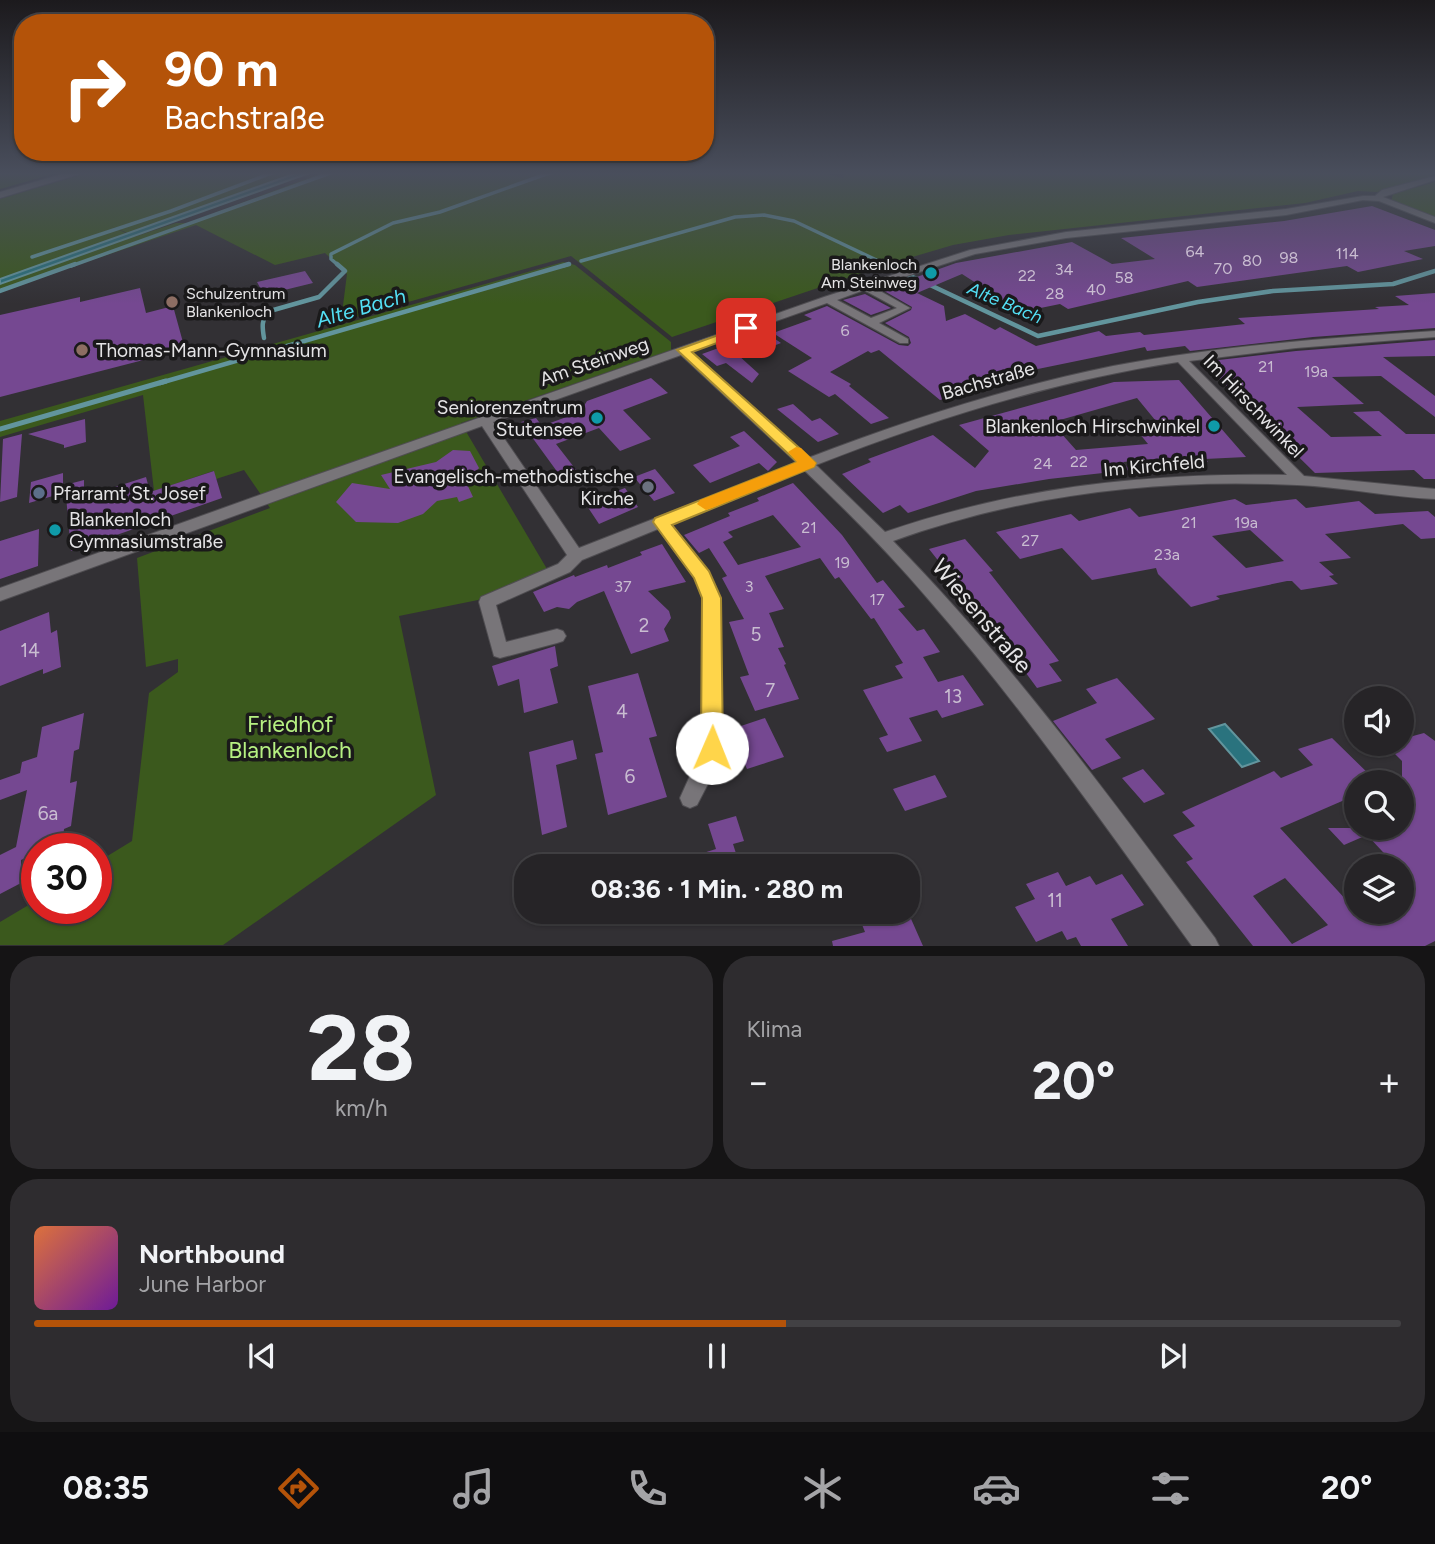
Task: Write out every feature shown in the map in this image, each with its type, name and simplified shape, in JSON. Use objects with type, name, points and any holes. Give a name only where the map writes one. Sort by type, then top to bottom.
[{"type":"street","name":"Am Steinweg","points":[[0,595],[142,541],[905,272],[973,252],[1066,235],[1246,216]]},
{"type":"street","points":[[865,286],[905,308],[872,322]]},
{"type":"street","points":[[828,299],[904,341]]},
{"type":"street","name":"Bachstraße","points":[[557,636],[499,651],[487,602],[564,568],[576,556],[808,463],[963,408],[1072,379],[1180,358],[1288,345],[1435,334]]},
{"type":"street","name":"Wiesenstraße","points":[[683,350],[808,463],[935,596],[1049,734],[1207,946]]},
{"type":"street","name":"Im Hirschwinkel","points":[[1180,358],[1300,480]]},
{"type":"street","points":[[485,420],[576,556]]},
{"type":"street","name":"Im Kirchfeld","points":[[883,539],[1020,499],[1216,479],[1300,480],[1435,494]]},
{"type":"street","points":[[661,522],[702,576],[711,598],[712,748],[701,778],[690,797]]},
{"type":"green space","points":[[0,216],[179,216],[130,234],[111,226],[134,237],[206,216],[1183,216],[1009,235],[953,245],[672,337],[571,256],[341,321],[347,274],[325,253],[275,265],[196,225],[0,291]]},
{"type":"green space","name":"Friedhof Blankenloch","points":[[563,262],[575,265],[671,342],[671,350],[461,423],[547,569],[478,600],[399,616],[436,795],[223,945],[0,945],[0,922],[21,910],[21,924],[112,924],[112,853],[132,841],[149,693],[178,672],[178,659],[146,667],[137,558],[270,508],[244,470],[216,479],[213,471],[154,491],[143,395],[0,437],[0,421]]},
{"type":"water","points":[[176,216],[189,216],[0,284],[0,279]]},
{"type":"water","points":[[1225,724],[1259,761],[1242,767],[1209,729]]},
{"type":"building","points":[[1312,216],[1399,216],[1435,230],[1435,246],[1404,251],[1423,259],[1358,272],[1347,266],[1197,287],[1188,281],[1068,309],[1060,304],[1021,312],[962,274],[917,293],[944,306],[946,321],[965,314],[995,330],[1000,327],[1036,346],[1099,331],[1106,336],[1140,332],[1144,335],[1245,324],[1238,318],[1379,309],[1375,307],[1409,305],[1395,296],[1435,293],[1435,328],[1313,337],[1190,351],[1185,346],[1147,351],[1145,347],[1033,370],[1033,374],[940,400],[879,350],[871,353],[868,351],[830,372],[851,384],[849,386],[889,418],[871,424],[835,394],[829,397],[788,371],[812,358],[773,333],[812,319],[804,315],[827,306],[899,345],[908,346],[911,343],[909,337],[885,323],[912,307],[879,288],[956,263],[1072,242],[1112,264],[1155,259],[1121,238]]},
{"type":"building","points":[[305,271],[313,283],[264,295],[257,282]]},
{"type":"building","points":[[140,288],[146,313],[173,306],[184,346],[158,353],[159,356],[0,397],[0,315],[80,297],[80,302]]},
{"type":"building","points":[[865,294],[891,308],[871,315],[843,300]]},
{"type":"building","points":[[765,332],[781,343],[756,353],[736,342]]},
{"type":"building","points":[[1435,340],[1435,356],[1383,357],[1435,396],[1435,417],[1381,376],[1332,377],[1364,404],[1297,407],[1331,437],[1382,436],[1353,412],[1379,411],[1406,434],[1435,434],[1435,479],[1424,479],[1414,470],[1315,473],[1202,362],[1296,351]]},
{"type":"building","points":[[727,345],[759,374],[752,383],[726,363],[717,366],[702,354]]},
{"type":"building","name":"Seniorenzentrum Stutensee","points":[[651,378],[668,393],[623,410],[651,439],[620,451],[599,428],[556,444],[577,471],[561,477],[521,422],[536,418],[542,426],[580,412],[587,401]]},
{"type":"building","points":[[1179,380],[1246,457],[1205,459],[1208,462],[1171,463],[1167,458],[1123,462],[1130,470],[976,491],[908,513],[900,505],[883,513],[842,474],[871,462],[868,459],[933,435],[975,468],[989,451],[959,425],[1114,382]],"holes":[[[1137,398],[1160,426],[1135,428],[1148,444],[1076,450],[1060,432],[1033,434],[1032,428]]]},
{"type":"building","points":[[793,404],[812,421],[820,418],[839,434],[818,442],[777,409]]},
{"type":"building","points":[[85,419],[86,442],[64,448],[64,445],[28,434]]},
{"type":"building","points":[[744,431],[777,462],[768,471],[759,463],[710,483],[693,465],[740,446],[730,437]]},
{"type":"building","points":[[22,434],[17,497],[0,502],[3,439]]},
{"type":"building","points":[[453,450],[470,451],[479,468],[467,484],[473,497],[459,502],[457,497],[437,501],[423,514],[398,523],[356,522],[336,502],[352,483],[390,489],[381,475],[436,462]]},
{"type":"building","points":[[655,469],[675,493],[654,501],[634,477]]},
{"type":"building","points":[[214,471],[222,498],[71,551],[65,485],[84,480],[84,497],[146,477],[150,492]]},
{"type":"building","points":[[63,473],[63,493],[29,503],[31,482]]},
{"type":"building","points":[[793,483],[842,535],[877,583],[883,580],[905,607],[898,609],[917,631],[924,629],[940,652],[923,657],[938,682],[963,675],[984,705],[942,718],[937,710],[909,718],[922,741],[887,752],[879,738],[888,735],[863,690],[903,678],[895,666],[903,663],[874,618],[871,619],[839,577],[835,579],[820,558],[765,576],[784,609],[769,613],[784,647],[778,648],[799,699],[755,711],[740,677],[749,675],[729,622],[744,619],[722,578],[727,576],[709,548],[699,553],[684,535],[730,516],[728,513],[759,501],[757,498]],"holes":[[[773,515],[801,547],[738,565],[723,542],[733,537],[728,532]]]},
{"type":"building","points":[[625,488],[638,507],[599,524],[585,503]]},
{"type":"building","points":[[1235,499],[1246,505],[1296,499],[1306,508],[1359,501],[1375,514],[1428,511],[1435,517],[1435,538],[1421,539],[1403,524],[1325,534],[1351,558],[1319,562],[1334,575],[1329,576],[1338,584],[1301,590],[1292,581],[1287,581],[1216,596],[1220,599],[1191,607],[1158,574],[1156,568],[1092,580],[1062,548],[1020,559],[996,532],[1071,514],[1079,521],[1130,508],[1139,517]],"holes":[[[1250,530],[1284,561],[1246,568],[1212,536]]]},
{"type":"building","points":[[39,529],[38,566],[0,579],[0,541]]},
{"type":"building","points":[[965,539],[993,571],[989,572],[1059,661],[1049,664],[1062,681],[1037,688],[958,581],[955,582],[929,549]]},
{"type":"building","points":[[662,544],[686,582],[648,591],[669,611],[671,618],[664,629],[669,641],[631,654],[604,591],[577,602],[569,609],[557,607],[544,612],[533,592],[574,575],[575,577],[607,565],[608,568]]},
{"type":"building","points":[[49,612],[51,633],[57,630],[61,667],[43,674],[43,669],[0,686],[0,631]]},
{"type":"building","points":[[555,646],[558,666],[550,669],[558,703],[524,713],[519,679],[498,686],[492,666]]},
{"type":"building","points":[[638,673],[657,736],[649,738],[667,797],[608,815],[595,754],[603,752],[588,686]]},
{"type":"building","points":[[1117,678],[1155,719],[1105,739],[1121,758],[1092,770],[1053,721],[1097,703],[1086,689]]},
{"type":"building","points":[[84,713],[79,749],[74,751],[70,783],[77,781],[71,826],[64,829],[64,833],[21,833],[21,883],[0,894],[0,855],[16,847],[27,790],[0,800],[0,780],[20,773],[22,762],[37,757],[42,727]]},
{"type":"building","points":[[765,718],[784,757],[747,769],[734,740],[740,738],[735,728]]},
{"type":"building","points":[[1424,733],[1435,741],[1435,941],[1425,946],[1253,946],[1186,862],[1193,859],[1173,835],[1195,826],[1182,812],[1274,771],[1281,778],[1313,765],[1298,749],[1332,738],[1344,750],[1344,756],[1350,756],[1365,770],[1344,770],[1344,800],[1280,828],[1344,898],[1344,924],[1414,924],[1414,854],[1385,854],[1372,840],[1414,840],[1414,770],[1402,770],[1402,761],[1397,756],[1414,756],[1414,736]],"holes":[[[1285,878],[1328,925],[1292,944],[1253,896]]]},
{"type":"building","points":[[573,740],[577,759],[556,765],[567,827],[542,835],[529,752]]},
{"type":"building","points":[[1143,769],[1165,794],[1144,803],[1122,778]]},
{"type":"building","points":[[935,775],[947,797],[905,811],[893,789]]},
{"type":"building","points":[[736,816],[744,841],[733,844],[736,854],[700,854],[716,849],[708,824]]},
{"type":"building","points":[[1328,828],[1344,828],[1344,840],[1356,840],[1344,845]]},
{"type":"building","points":[[1058,872],[1066,886],[1090,876],[1096,885],[1122,874],[1144,905],[1111,919],[1128,946],[1081,946],[1076,937],[1067,940],[1062,931],[1036,942],[1015,907],[1035,899],[1026,884]]},
{"type":"building","points":[[862,924],[913,924],[923,946],[833,946],[832,941],[865,932]]},
{"type":"waterway","points":[[32,257],[155,216]]},
{"type":"waterway","points":[[71,266],[210,216]]},
{"type":"waterway","points":[[339,266],[331,259],[331,254],[393,223],[422,216]]},
{"type":"waterway","name":"Alte Bach","points":[[581,261],[735,217],[747,216]]},
{"type":"waterway","name":"Alte Bach","points":[[770,216],[794,221],[889,266]]},
{"type":"waterway","points":[[0,291],[75,264]]},
{"type":"waterway","points":[[264,338],[263,323],[270,311],[319,297],[345,271],[337,264]]},
{"type":"waterway","name":"Alte Bach","points":[[160,383],[569,264],[563,266]]},
{"type":"waterway","name":"Alte Bach","points":[[885,264],[919,280]]},
{"type":"waterway","name":"Alte Bach","points":[[928,284],[1038,336],[1198,302],[1273,291],[1393,284],[1435,271]]},
{"type":"waterway","name":"Alte Bach","points":[[0,429],[166,381]]},
{"type":"slow traffic","points":[[706,504],[808,463],[796,452]]},
{"type":"place","name":"Blankenloch Am Steinweg","points":[[931,273]]},
{"type":"place","name":"Schulzentrum Blankenloch","points":[[172,302]]},
{"type":"place","name":"Thomas-Mann-Gymnasium","points":[[82,350]]},
{"type":"place","name":"Seniorenzentrum Stutensee","points":[[597,418]]},
{"type":"place","name":"Blankenloch Hirschwinkel","points":[[1214,426]]},
{"type":"place","name":"Evangelisch-methodistische Kirche","points":[[648,487]]},
{"type":"place","name":"Pfarramt St. Josef","points":[[39,493]]},
{"type":"place","name":"Blankenloch Gymnasiumstraße","points":[[55,530]]},
{"type":"route","points":[[712,748],[711,598],[702,576],[661,522],[808,463],[683,350],[746,328]]}]
